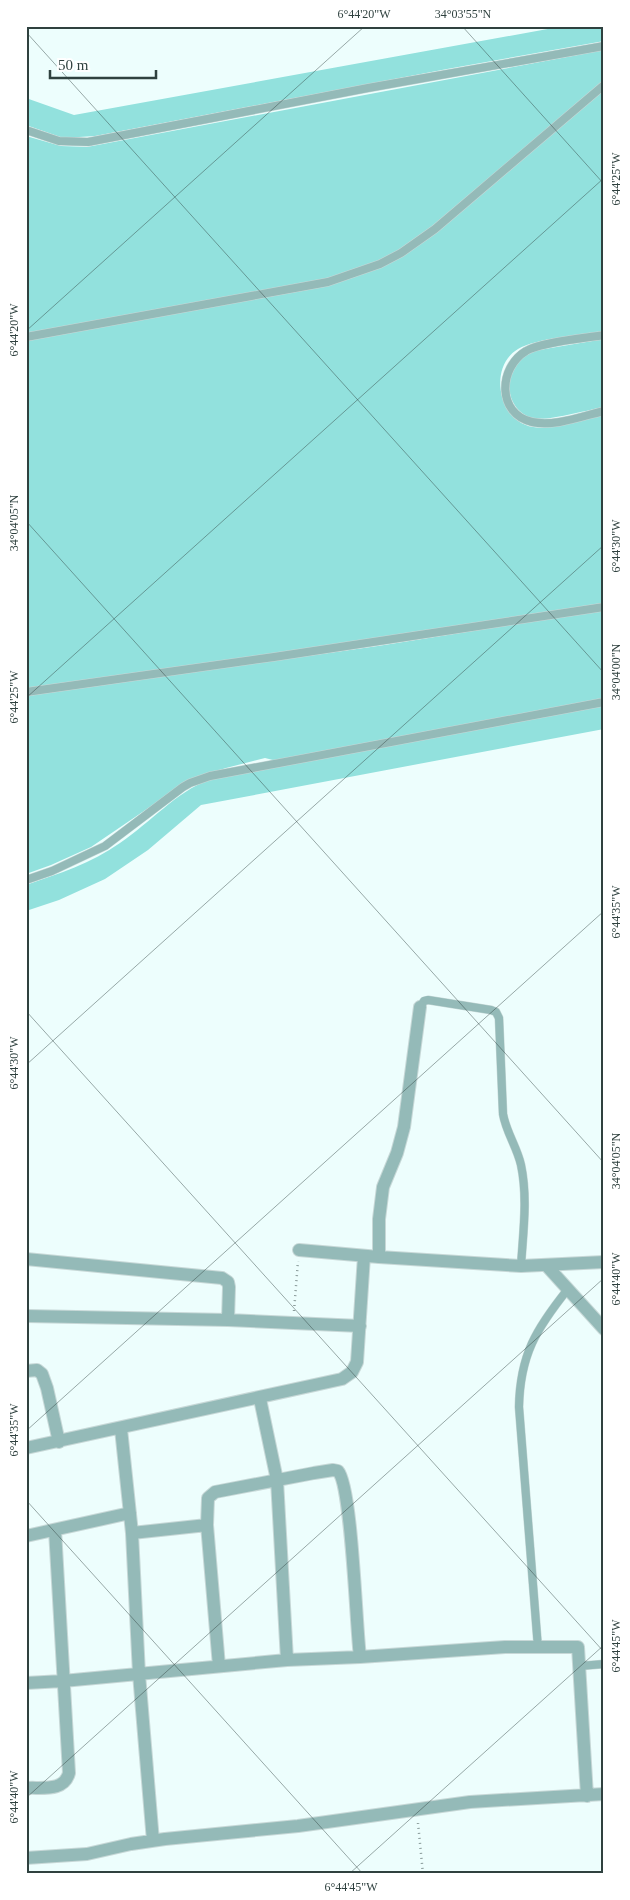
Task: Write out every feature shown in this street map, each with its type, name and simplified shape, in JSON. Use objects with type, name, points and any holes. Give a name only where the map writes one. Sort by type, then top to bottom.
[{"type":"street","points":[[379,1257],[379,1219],[383,1187],[397,1153],[404,1128],[420,1007]]},
{"type":"street","points":[[299,1250],[521,1266],[604,1262]]},
{"type":"street","points":[[26,1448],[260,1399],[337,1381],[347,1376],[355,1368],[357,1362],[364,1256]]},
{"type":"street","points":[[26,1259],[222,1278],[228,1282],[229,1287],[228,1320]]},
{"type":"street","points":[[546,1265],[604,1328]]},
{"type":"street","points":[[26,1316],[228,1320],[360,1326]]},
{"type":"street","points":[[26,1371],[36,1370],[44,1378],[59,1442]]},
{"type":"street","points":[[260,1399],[277,1480],[287,1660]]},
{"type":"street","points":[[121,1429],[132,1533],[139,1674],[153,1841]]},
{"type":"street","points":[[219,1666],[207,1525],[207,1501],[213,1493],[333,1470],[338,1471],[341,1476],[351,1550],[360,1657]]},
{"type":"street","points":[[26,1536],[130,1512]]},
{"type":"street","points":[[132,1533],[207,1525]]},
{"type":"street","points":[[26,1788],[57,1787],[62,1785],[68,1777],[69,1763],[55,1530]]},
{"type":"street","points":[[26,1683],[287,1660],[505,1648],[578,1647],[587,1796]]},
{"type":"street","points":[[26,1858],[87,1854],[130,1844],[298,1826],[470,1802],[604,1794]]},
{"type":"lane","points":[[26,130],[59,141],[88,142],[368,88],[604,46]]},
{"type":"lane","points":[[26,337],[328,282],[380,264],[401,253],[428,234],[604,85]]},
{"type":"lane","points":[[604,335],[538,346],[527,350],[516,358],[509,367],[505,380],[508,401],[513,410],[519,416],[531,422],[558,421],[604,411]]},
{"type":"lane","points":[[26,692],[604,607]]},
{"type":"lane","points":[[26,880],[52,871],[106,846],[190,783],[210,776],[604,702]]},
{"type":"lane","points":[[420,1007],[424,1001],[428,1000],[492,1010],[496,1012],[499,1018],[502,1114],[521,1165],[523,1182],[524,1212],[521,1266]]},
{"type":"lane","points":[[538,1648],[519,1389],[522,1369],[535,1335],[544,1318],[568,1289]]},
{"type":"lane","points":[[580,1666],[604,1664]]},
{"type":"path","points":[[294,1313],[299,1250]]},
{"type":"path","points":[[416,1809],[423,1874]]},
{"type":"shaded area","points":[[564,26],[604,26],[604,41],[95,136],[63,138],[26,125],[26,98],[74,115]]},
{"type":"shaded area","points":[[604,50],[604,81],[433,227],[401,250],[378,261],[327,279],[26,334],[26,136],[61,146],[87,147]]},
{"type":"shaded area","points":[[604,89],[604,332],[526,345],[509,357],[503,368],[500,380],[505,404],[512,415],[521,423],[541,428],[559,426],[604,415],[604,603],[273,654],[26,688],[26,341],[328,286],[380,268],[403,255]]},
{"type":"shaded area","points":[[604,339],[604,407],[538,419],[523,414],[517,408],[512,400],[509,382],[515,365],[521,358],[539,350]]},
{"type":"shaded area","points":[[604,610],[604,700],[277,761],[265,758],[226,768],[191,779],[91,847],[26,874],[26,696],[378,646]]},
{"type":"shaded area","points":[[604,706],[604,729],[201,805],[148,850],[105,879],[59,900],[26,911],[26,885],[74,867],[109,850],[131,835],[174,800],[210,779]]}]
